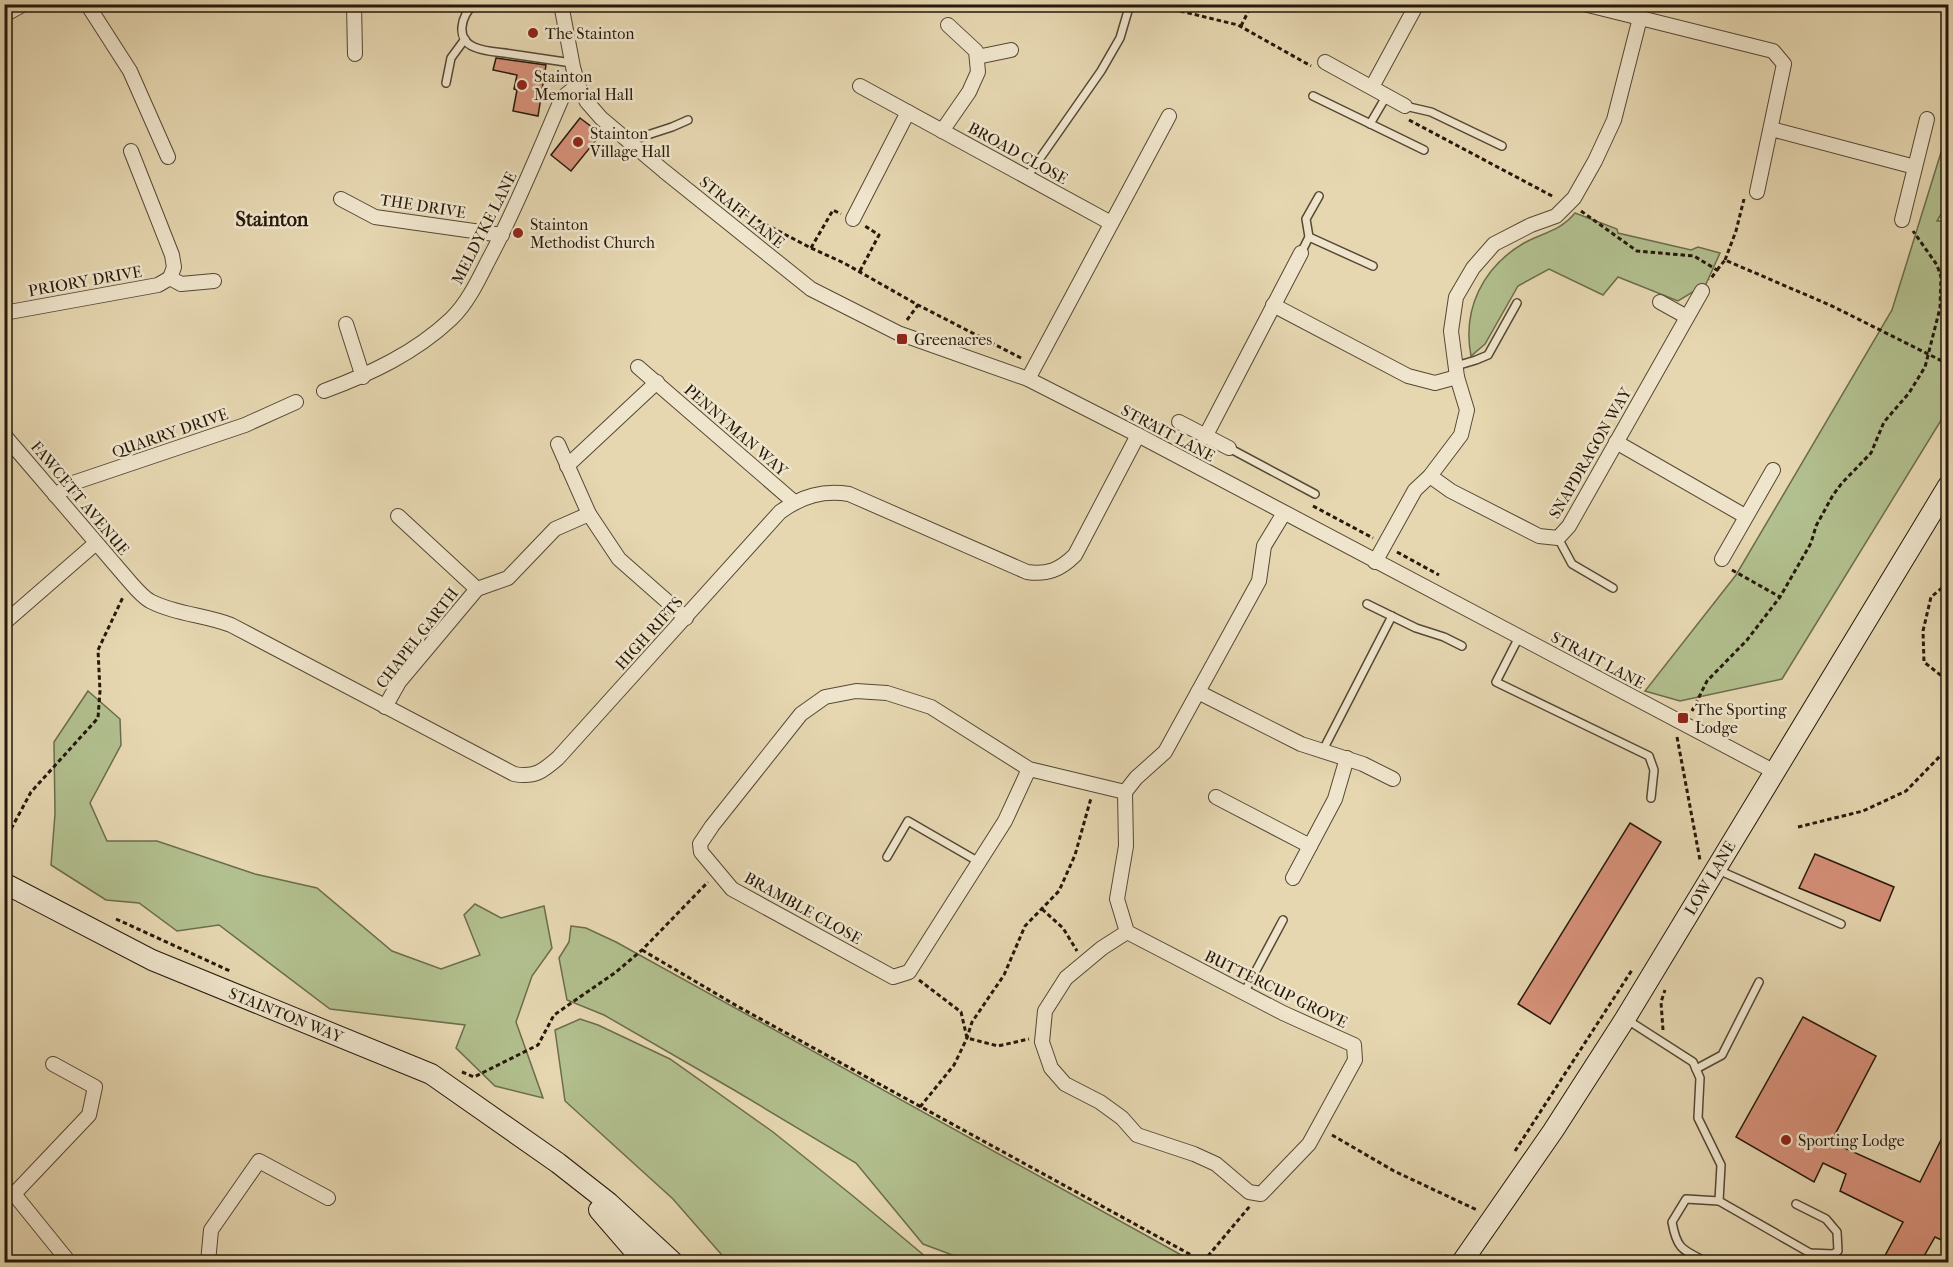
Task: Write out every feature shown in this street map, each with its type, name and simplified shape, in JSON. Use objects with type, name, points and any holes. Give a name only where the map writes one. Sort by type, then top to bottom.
[{"type":"main road","name":"LOW LANE","points":[[1454,1258],[1552,1131],[1625,1018],[1708,866],[1775,772],[1948,486]]},
{"type":"main road","name":"STAINTON WAY","points":[[4,883],[152,960],[431,1074],[558,1163],[609,1203],[670,1262]]},
{"type":"main road","name":"STAINTON WAY","points":[[558,1163],[627,1240],[644,1263]]},
{"type":"street","points":[[4,15],[24,4]]},
{"type":"street","points":[[87,4],[130,71],[168,157]]},
{"type":"street","points":[[354,4],[355,54]]},
{"type":"street","name":"STRAIT LANE","points":[[561,4],[578,85],[587,102],[601,118],[811,289],[898,333],[1028,380],[1138,435],[1775,772]]},
{"type":"street","points":[[1372,87],[1417,4]]},
{"type":"street","points":[[1584,4],[1773,51],[1784,64],[1757,192]]},
{"type":"street","points":[[1376,562],[1415,490],[1430,476],[1461,435],[1467,410],[1457,371],[1451,331],[1456,297],[1473,268],[1494,244],[1531,225],[1556,216],[1574,198],[1595,161],[1614,120],[1640,18]]},
{"type":"street","points":[[942,130],[969,92],[978,72],[976,51],[948,25]]},
{"type":"street","points":[[977,57],[1011,50]]},
{"type":"street","points":[[1325,62],[1405,106]]},
{"type":"street","name":"MELDYKE LANE","points":[[324,391],[363,377],[412,349],[452,318],[472,291],[502,235],[562,98],[578,85]]},
{"type":"street","name":"BROAD CLOSE","points":[[860,86],[1112,223]]},
{"type":"street","points":[[853,219],[908,112]]},
{"type":"street","points":[[1028,380],[1169,116]]},
{"type":"street","points":[[1902,220],[1927,119]]},
{"type":"street","points":[[1771,129],[1915,167]]},
{"type":"street","points":[[131,151],[172,255],[174,267],[170,278]]},
{"type":"street","name":"THE DRIVE","points":[[341,199],[375,217],[502,235]]},
{"type":"street","points":[[1205,436],[1300,254]]},
{"type":"street","name":"PRIORY DRIVE","points":[[4,313],[159,285],[170,278],[181,284],[214,281]]},
{"type":"street","name":"SNAPDRAGON WAY","points":[[1430,476],[1451,491],[1539,536],[1558,538],[1569,526],[1702,291]]},
{"type":"street","points":[[1660,302],[1687,316]]},
{"type":"street","points":[[1273,305],[1408,376],[1435,383],[1457,371]]},
{"type":"street","points":[[346,324],[363,377]]},
{"type":"street","name":"PENNYMAN WAY","points":[[638,367],[794,502]]},
{"type":"street","points":[[567,466],[657,382]]},
{"type":"street","name":"QUARRY DRIVE","points":[[55,495],[76,482],[245,425],[296,402]]},
{"type":"street","points":[[1179,422],[1229,448]]},
{"type":"street","name":"FAWCETT AVENUE","points":[[4,435],[130,582]]},
{"type":"street","name":"HIGH RIFTS","points":[[130,582],[148,600],[165,608],[213,618],[231,625],[514,774],[528,777],[544,770],[558,758],[780,512],[794,502],[814,494],[832,492],[849,494],[1027,572],[1040,574],[1053,571],[1066,564],[1075,555],[1138,435]]},
{"type":"street","points":[[1616,442],[1745,516]]},
{"type":"street","points":[[558,444],[589,514],[619,559],[686,618]]},
{"type":"street","points":[[1724,563],[1745,516],[1773,470]]},
{"type":"street","points":[[1261,1194],[1249,1192],[1216,1164],[1137,1134],[1122,1118],[1100,1101],[1065,1084],[1052,1068],[1042,1036],[1045,1011],[1066,978],[1127,932],[1117,899],[1126,846],[1125,792],[1136,778],[1165,752],[1259,581],[1264,546],[1284,513]]},
{"type":"street","name":"CHAPEL GARTH","points":[[385,707],[399,682],[477,589],[508,578],[555,529],[589,514]]},
{"type":"street","name":"CHAPEL GARTH","points":[[398,516],[477,589]]},
{"type":"street","points":[[4,623],[96,543]]},
{"type":"street","name":"BRAMBLE CLOSE","points":[[909,972],[893,977],[732,889],[701,852],[700,844],[712,826],[801,714],[825,697],[856,691],[887,693],[931,707],[1029,769],[1125,792]]},
{"type":"street","points":[[1198,692],[1301,744],[1364,764],[1393,779]]},
{"type":"street","points":[[1293,878],[1335,798],[1347,758]]},
{"type":"street","points":[[909,972],[1005,821],[1029,769]]},
{"type":"street","points":[[1216,797],[1310,846]]},
{"type":"street","name":"BUTTERCUP GROVE","points":[[1127,932],[1283,1013],[1354,1045],[1355,1060],[1309,1143],[1261,1194]]},
{"type":"street","points":[[53,1064],[95,1087],[89,1115],[9,1192],[69,1263]]},
{"type":"street","points":[[208,1263],[211,1230],[259,1161],[328,1198]]},
{"type":"lane","points":[[474,4],[461,24],[465,39],[472,46],[572,63]]},
{"type":"lane","points":[[1027,177],[1101,71],[1120,38],[1130,4]]},
{"type":"lane","points":[[446,83],[451,58],[465,39]]},
{"type":"lane","points":[[1370,124],[1387,95]]},
{"type":"lane","points":[[1313,96],[1424,150]]},
{"type":"lane","points":[[1405,106],[1431,112],[1502,146]]},
{"type":"lane","points":[[629,141],[688,120]]},
{"type":"lane","points":[[1300,254],[1310,237],[1306,219],[1319,196]]},
{"type":"lane","points":[[1310,237],[1373,266]]},
{"type":"lane","points":[[1457,371],[1488,355],[1517,303]]},
{"type":"lane","points":[[1229,448],[1315,494]]},
{"type":"lane","points":[[1558,538],[1572,564],[1613,588]]},
{"type":"lane","points":[[1367,604],[1416,628],[1444,637],[1462,646]]},
{"type":"lane","points":[[1323,750],[1392,616]]},
{"type":"lane","points":[[1519,637],[1496,682],[1649,756],[1654,770],[1651,798]]},
{"type":"lane","points":[[887,857],[909,821],[979,862]]},
{"type":"lane","points":[[1708,866],[1841,924]]},
{"type":"lane","points":[[1244,993],[1283,921]]},
{"type":"lane","points":[[1696,1069],[1722,1055],[1760,982]]},
{"type":"lane","points":[[1625,1018],[1693,1062],[1700,1078],[1698,1118],[1721,1165],[1719,1202]]},
{"type":"lane","points":[[1707,1263],[1677,1244],[1672,1222],[1686,1199],[1719,1202],[1810,1253],[1833,1254],[1838,1251],[1837,1232],[1826,1219],[1796,1204]]},
{"type":"lane","points":[[1809,1263],[1810,1253]]},
{"type":"lane","points":[[1833,1254],[1838,1263]]},
{"type":"path","points":[[1151,4],[1241,26],[1320,70],[1325,62]]},
{"type":"path","points":[[1241,26],[1252,4]]},
{"type":"path","points":[[1717,270],[1729,253],[1746,190],[1757,192]]},
{"type":"path","points":[[734,207],[1035,365]]},
{"type":"path","points":[[1708,866],[1677,737],[1681,723],[1689,718],[1707,681],[1747,640],[1780,597],[1810,543],[1824,510],[1842,483],[1871,453],[1884,422],[1918,381],[1929,353],[1942,290],[1937,266],[1918,237],[1902,220]]},
{"type":"path","points":[[1725,260],[1832,306],[1948,364]]},
{"type":"path","points":[[1940,273],[1948,270]]},
{"type":"path","points":[[1724,563],[1780,597]]},
{"type":"path","points":[[4,842],[31,792],[98,718],[100,690],[98,650],[130,582]]},
{"type":"path","points":[[1948,583],[1931,597],[1923,631],[1924,662],[1948,681]]},
{"type":"path","points":[[1798,827],[1863,811],[1906,791],[1948,748]]},
{"type":"path","points":[[920,1107],[954,1065],[972,1022],[1004,975],[1025,926],[1059,891],[1075,855],[1087,809],[1097,785]]},
{"type":"path","points":[[453,1068],[474,1077],[538,1045],[554,1015],[616,972],[642,950],[718,872]]},
{"type":"path","points":[[1042,909],[1063,928],[1084,963]]},
{"type":"path","points":[[111,917],[239,975]]},
{"type":"path","points":[[642,950],[737,1006],[1204,1262],[1261,1194]]},
{"type":"path","points":[[1513,1154],[1634,966]]},
{"type":"path","points":[[909,972],[961,1012],[967,1038]]},
{"type":"path","points":[[967,1038],[998,1046],[1042,1036]]},
{"type":"path","points":[[1318,1128],[1394,1171],[1477,1210],[1472,1216]]},
{"type":"path","points":[[1439,1263],[1454,1258]]},
{"type":"green space","points":[[1948,130],[1948,202],[1937,221],[1948,221],[1948,409],[1782,679],[1680,701],[1645,691],[1736,575],[1892,310]]},
{"type":"green space","points":[[1575,213],[1617,229],[1618,233],[1691,250],[1698,247],[1720,253],[1706,284],[1678,301],[1618,277],[1603,295],[1549,269],[1518,286],[1485,344],[1471,356],[1469,339],[1473,306],[1487,277],[1510,253],[1524,243],[1557,228]]},
{"type":"green space","points":[[88,691],[120,719],[121,745],[90,803],[107,841],[157,841],[255,874],[317,888],[392,951],[441,969],[480,955],[464,915],[475,904],[501,918],[544,906],[552,948],[532,976],[516,1022],[543,1098],[495,1086],[456,1048],[465,1025],[330,1009],[219,925],[177,931],[139,903],[106,900],[51,865],[55,814],[54,742]]},
{"type":"green space","points":[[571,926],[586,928],[616,942],[1194,1262],[971,1262],[923,1244],[856,1163],[604,1015],[567,1000],[559,958],[569,942]]},
{"type":"green space","points":[[580,1019],[598,1025],[670,1059],[773,1132],[932,1262],[728,1262],[673,1199],[565,1101],[555,1030]]},
{"type":"building","name":"Stainton Memorial Hall","points":[[496,58],[546,65],[538,116],[513,111],[517,75],[493,70]]},
{"type":"building","name":"Stainton Village Hall","points":[[580,118],[601,134],[571,171],[551,155]]},
{"type":"building","points":[[1630,823],[1661,842],[1550,1024],[1518,1004]]},
{"type":"building","points":[[1815,854],[1894,887],[1880,921],[1799,888]]},
{"type":"building","name":"Sporting Lodge","points":[[1803,1017],[1876,1056],[1831,1142],[1920,1182],[1948,1126],[1948,1243],[1935,1237],[1920,1263],[1881,1263],[1903,1222],[1840,1191],[1846,1174],[1823,1163],[1814,1182],[1736,1137]]},
{"type":"place","name":"The Stainton","points":[[533,33]]},
{"type":"place","name":"Stainton Memorial Hall","points":[[522,85]]},
{"type":"place","name":"Stainton Village Hall","points":[[578,142]]},
{"type":"place","name":"Stainton Methodist Church","points":[[518,233]]},
{"type":"place","name":"Greenacres","points":[[902,339]]},
{"type":"place","name":"The Sporting Lodge","points":[[1683,718]]},
{"type":"place","name":"Sporting Lodge","points":[[1786,1140]]},
{"type":"district","name":"Stainton","points":[[272,219]]}]
